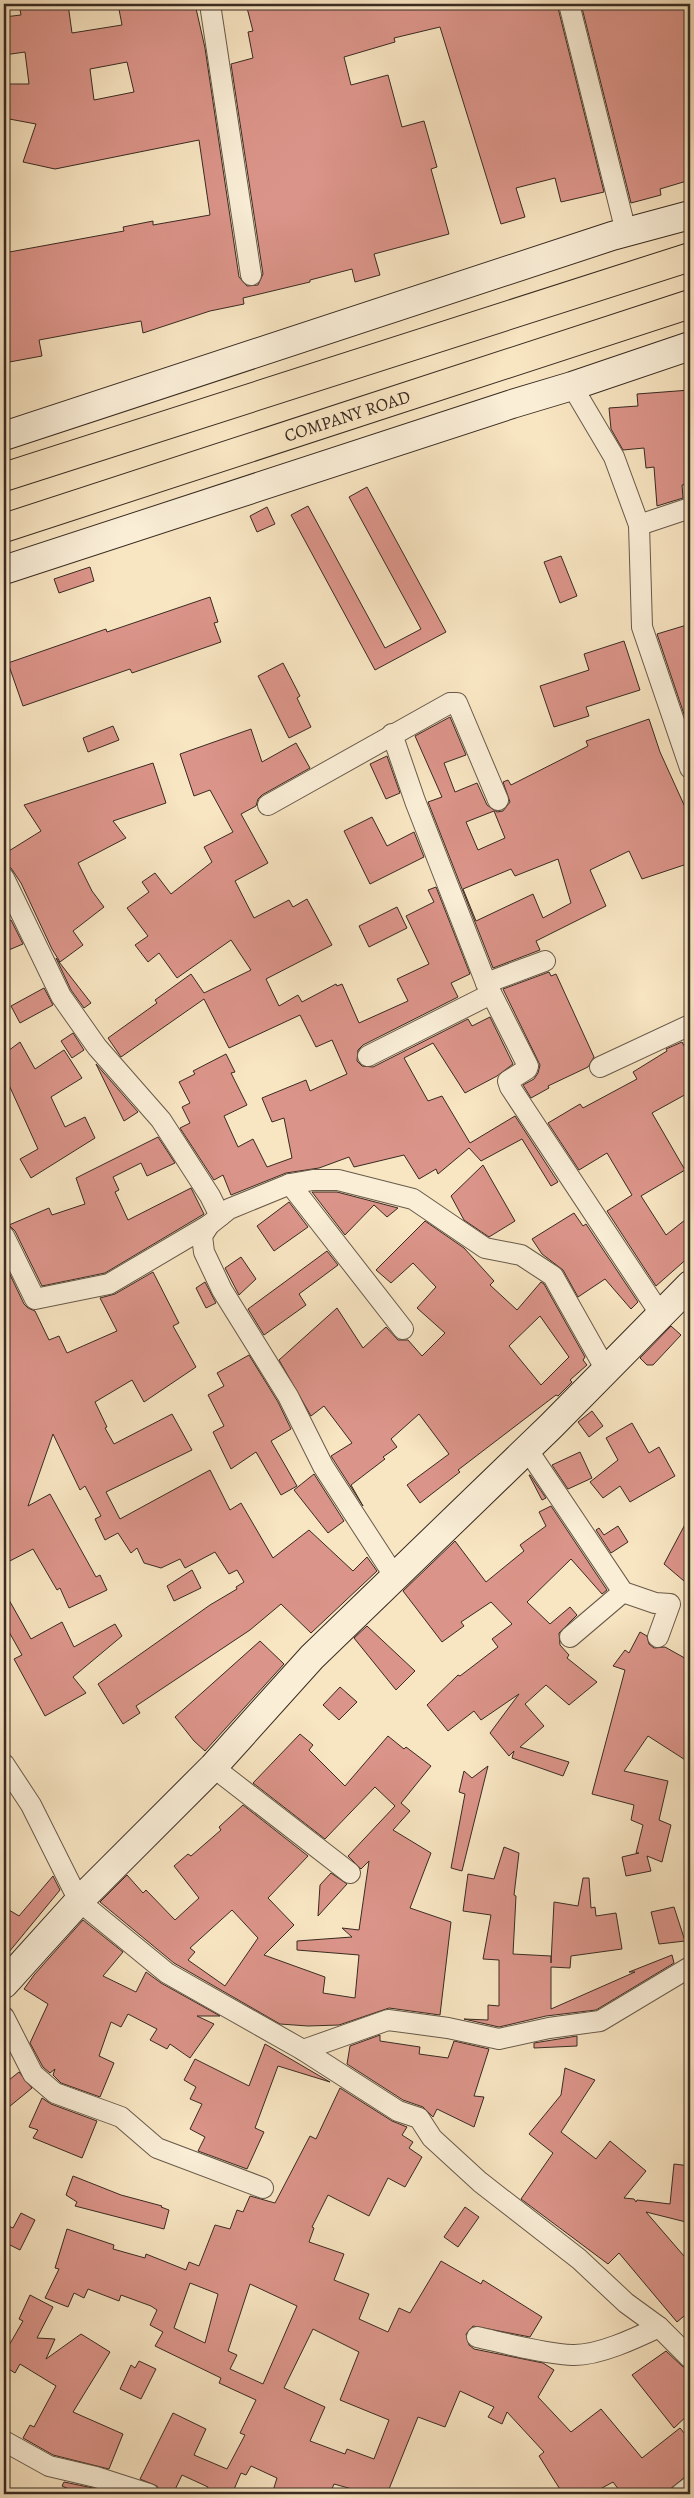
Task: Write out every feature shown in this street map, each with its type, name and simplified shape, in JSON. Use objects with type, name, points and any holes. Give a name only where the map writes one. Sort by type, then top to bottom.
[{"type":"highway","points":[[4,477],[690,257]]},
{"type":"highway","name":"COMPANY ROAD","points":[[4,528],[690,304]]},
{"type":"street","points":[[210,4],[251,274]]},
{"type":"street","points":[[569,4],[626,232]]},
{"type":"street","points":[[4,436],[626,232],[690,215]]},
{"type":"street","points":[[4,570],[690,346]]},
{"type":"street","points":[[572,386],[614,457],[639,525],[642,627],[690,768]]},
{"type":"street","points":[[639,525],[690,508]]},
{"type":"street","points":[[268,805],[450,703],[456,703],[498,800]]},
{"type":"street","points":[[392,734],[415,801],[488,988],[528,1066],[527,1069],[508,1081],[510,1087],[661,1315]]},
{"type":"street","points":[[4,878],[61,996],[97,1047],[161,1120],[210,1196],[215,1221]]},
{"type":"street","points":[[368,1056],[488,988],[545,960]]},
{"type":"street","points":[[600,1067],[690,1025]]},
{"type":"street","points":[[4,1236],[35,1299],[109,1284],[215,1221],[229,1210],[290,1184],[313,1180],[338,1180],[413,1200],[485,1248],[521,1255],[553,1276],[606,1370]]},
{"type":"street","points":[[290,1184],[403,1329]]},
{"type":"street","points":[[215,1221],[202,1236],[204,1252],[222,1290],[288,1396],[323,1466],[395,1577]]},
{"type":"street","points":[[4,1984],[79,1901],[214,1767],[312,1657],[527,1449],[690,1285]]},
{"type":"street","points":[[527,1449],[623,1592],[655,1603],[670,1604],[658,1637]]},
{"type":"street","points":[[570,1637],[623,1592]]},
{"type":"street","points":[[4,1764],[31,1805],[79,1901],[167,1973],[303,2050],[398,2111],[420,2118],[432,2138],[480,2182],[579,2259],[626,2303],[659,2326],[690,2358]]},
{"type":"street","points":[[214,1767],[350,1873]]},
{"type":"street","points":[[303,2050],[388,2020],[448,2028],[499,2039],[549,2028],[600,2021],[690,1967]]},
{"type":"street","points":[[4,2017],[33,2074],[56,2093],[121,2117],[157,2148],[263,2188]]},
{"type":"street","points":[[477,2338],[573,2355],[590,2353],[635,2338],[659,2326]]},
{"type":"street","points":[[4,2441],[49,2466],[96,2476],[149,2494]]},
{"type":"street","points":[[681,2494],[690,2487]]},
{"type":"building","points":[[19,4],[68,4],[72,33],[122,25],[118,4],[195,4],[205,48],[239,277],[247,286],[258,285],[263,274],[231,64],[253,58],[248,32],[253,31],[246,4],[557,4],[604,192],[561,202],[555,178],[516,188],[525,217],[501,224],[440,27],[394,38],[395,42],[344,57],[351,85],[388,75],[402,127],[424,121],[437,167],[431,169],[449,234],[374,254],[380,275],[355,282],[352,269],[310,280],[310,282],[243,298],[244,304],[210,311],[143,333],[141,321],[39,340],[42,356],[4,363],[4,253],[124,231],[123,227],[153,221],[153,225],[210,215],[199,140],[55,169],[23,162],[36,124],[4,118],[4,84],[29,84],[25,52],[4,55],[4,17],[21,15]],"holes":[[[127,62],[134,92],[94,100],[90,69]]]},
{"type":"building","points":[[581,4],[690,4],[690,180],[660,189],[661,195],[631,203]]},
{"type":"building","points":[[690,390],[690,484],[682,485],[683,498],[657,506],[654,467],[646,468],[644,448],[623,450],[611,429],[609,408],[638,406],[637,394]]},
{"type":"building","points":[[367,487],[446,632],[375,670],[291,515],[308,506],[385,648],[421,629],[349,497]]},
{"type":"building","points":[[267,507],[275,524],[257,532],[250,516]]},
{"type":"building","points":[[561,556],[577,596],[560,603],[544,562]]},
{"type":"building","points":[[90,567],[94,581],[59,593],[54,579]]},
{"type":"building","points":[[210,597],[218,622],[214,623],[221,642],[132,673],[130,669],[23,706],[8,663],[106,629],[107,632]]},
{"type":"building","points":[[690,624],[690,732],[657,634]]},
{"type":"building","points":[[624,641],[640,690],[586,707],[589,716],[554,727],[540,686],[589,670],[584,654]]},
{"type":"building","points":[[283,663],[300,696],[297,698],[311,727],[289,738],[258,676]]},
{"type":"building","points":[[450,717],[466,755],[444,763],[455,792],[477,783],[487,805],[497,812],[503,811],[510,802],[503,782],[508,780],[511,785],[588,746],[586,741],[649,719],[660,752],[690,818],[690,863],[642,879],[629,851],[590,870],[606,906],[536,941],[540,950],[493,968],[428,802],[442,797],[415,736]],"holes":[[[494,811],[505,838],[478,850],[466,822]],[[558,859],[571,903],[543,918],[533,894],[476,921],[463,889],[511,869],[515,876]]]},
{"type":"building","points":[[113,726],[119,740],[88,752],[83,738]]},
{"type":"building","points":[[251,729],[262,762],[296,743],[310,768],[262,795],[258,799],[256,806],[241,814],[268,863],[235,881],[254,918],[289,900],[293,907],[307,899],[332,945],[266,979],[279,1006],[298,995],[302,1002],[336,984],[337,986],[342,984],[359,1023],[408,1001],[397,979],[429,964],[406,916],[434,902],[428,890],[436,887],[470,974],[451,983],[458,997],[363,1045],[358,1050],[357,1061],[362,1066],[373,1067],[468,1019],[472,1026],[490,1017],[513,1064],[497,1076],[465,1093],[433,1043],[404,1058],[428,1101],[442,1096],[470,1143],[515,1116],[558,1182],[551,1186],[522,1139],[481,1161],[469,1148],[438,1174],[436,1169],[419,1179],[404,1155],[354,1167],[349,1157],[319,1168],[286,1173],[231,1195],[223,1175],[214,1180],[180,1128],[190,1123],[182,1107],[190,1103],[179,1082],[195,1074],[193,1071],[226,1054],[235,1072],[231,1073],[247,1105],[224,1116],[238,1147],[253,1139],[267,1167],[292,1158],[284,1118],[272,1122],[262,1098],[306,1080],[310,1091],[347,1074],[332,1040],[316,1047],[300,1015],[229,1048],[204,999],[121,1057],[108,1038],[157,1003],[155,1000],[191,974],[204,993],[251,970],[231,940],[177,978],[159,953],[148,962],[135,945],[148,936],[127,908],[149,892],[142,882],[155,873],[171,894],[212,862],[204,847],[233,832],[210,790],[194,796],[180,754]]},
{"type":"building","points":[[387,756],[400,793],[386,799],[370,764]]},
{"type":"building","points":[[153,763],[166,803],[113,821],[126,838],[78,863],[92,891],[104,907],[73,931],[83,945],[60,962],[21,883],[11,868],[4,866],[4,854],[41,831],[24,805]]},
{"type":"building","points":[[372,817],[387,846],[414,832],[424,857],[370,884],[344,831]]},
{"type":"building","points":[[397,907],[407,928],[369,947],[359,926]]},
{"type":"building","points":[[11,920],[23,944],[4,952],[4,923]]},
{"type":"building","points":[[56,958],[91,1003],[84,1008],[71,990]]},
{"type":"building","points":[[549,972],[551,976],[556,974],[594,1057],[588,1067],[548,1086],[549,1088],[531,1098],[523,1085],[534,1079],[540,1065],[503,989]]},
{"type":"building","points":[[44,988],[53,1005],[20,1023],[11,1006]]},
{"type":"building","points":[[73,1033],[84,1050],[72,1058],[61,1041]]},
{"type":"building","points":[[20,1042],[35,1069],[64,1050],[82,1078],[51,1097],[65,1127],[85,1117],[95,1138],[31,1178],[20,1159],[38,1149],[4,1074],[4,1054]]},
{"type":"building","points":[[682,1042],[690,1057],[690,1092],[652,1113],[685,1170],[641,1196],[666,1235],[690,1216],[690,1256],[656,1286],[607,1211],[632,1195],[607,1153],[579,1170],[548,1123],[580,1104],[583,1108],[637,1079],[633,1072],[667,1051],[666,1049]]},
{"type":"building","points":[[96,1064],[138,1112],[124,1121]]},
{"type":"building","points":[[158,1137],[175,1163],[147,1176],[141,1163],[113,1177],[119,1190],[115,1192],[128,1220],[191,1188],[204,1214],[105,1273],[42,1286],[15,1231],[9,1225],[49,1208],[52,1215],[85,1204],[76,1178]]},
{"type":"building","points":[[483,1165],[515,1221],[489,1237],[464,1220],[451,1196]]},
{"type":"building","points":[[312,1192],[337,1192],[398,1208],[387,1217],[374,1205],[345,1235]]},
{"type":"building","points":[[289,1202],[308,1227],[274,1251],[257,1226]]},
{"type":"building","points":[[574,1213],[583,1226],[586,1224],[638,1302],[631,1309],[605,1279],[578,1297],[563,1270],[542,1254],[532,1239]]},
{"type":"building","points":[[425,1221],[464,1248],[494,1281],[490,1285],[517,1310],[541,1282],[544,1284],[585,1357],[583,1360],[587,1365],[570,1380],[572,1382],[558,1396],[556,1395],[458,1470],[460,1472],[420,1503],[407,1485],[449,1454],[419,1414],[391,1439],[397,1447],[383,1457],[385,1459],[351,1485],[363,1506],[331,1456],[352,1443],[324,1406],[311,1416],[279,1360],[337,1308],[363,1348],[386,1327],[398,1340],[408,1340],[422,1356],[445,1333],[417,1308],[436,1287],[413,1263],[391,1283],[376,1270]],"holes":[[[540,1316],[569,1357],[541,1385],[509,1346]]]},
{"type":"building","points":[[327,1251],[338,1265],[299,1294],[306,1305],[264,1335],[248,1309]]},
{"type":"building","points":[[241,1257],[256,1279],[239,1295],[225,1268]]},
{"type":"building","points":[[4,1262],[24,1304],[35,1311],[49,1340],[59,1336],[67,1353],[117,1331],[100,1298],[115,1294],[153,1272],[179,1323],[173,1326],[196,1367],[144,1402],[132,1380],[95,1402],[107,1427],[105,1428],[114,1444],[172,1414],[192,1450],[106,1492],[120,1519],[210,1470],[230,1510],[241,1503],[273,1558],[309,1530],[353,1571],[367,1557],[377,1571],[311,1633],[281,1604],[250,1630],[136,1706],[140,1713],[123,1724],[98,1684],[210,1605],[237,1589],[236,1587],[244,1582],[237,1570],[229,1574],[215,1552],[185,1568],[180,1559],[161,1568],[144,1563],[137,1548],[131,1553],[118,1533],[105,1540],[95,1519],[101,1516],[85,1486],[80,1490],[53,1434],[28,1506],[50,1494],[96,1577],[100,1575],[107,1590],[69,1608],[60,1588],[57,1590],[33,1549],[4,1564]]},
{"type":"building","points":[[205,1282],[216,1303],[206,1308],[196,1288]]},
{"type":"building","points":[[671,1326],[681,1335],[653,1365],[647,1365],[640,1358]]},
{"type":"building","points":[[249,1355],[278,1402],[291,1429],[271,1441],[297,1486],[281,1495],[256,1452],[231,1469],[213,1432],[224,1426],[208,1395],[224,1386],[217,1373]]},
{"type":"building","points":[[592,1411],[603,1426],[589,1437],[578,1422]]},
{"type":"building","points":[[632,1423],[649,1453],[659,1447],[675,1476],[630,1502],[620,1486],[603,1498],[590,1482],[618,1460],[606,1438]]},
{"type":"building","points":[[580,1452],[592,1478],[568,1489],[552,1465]]},
{"type":"building","points":[[314,1474],[344,1521],[328,1533],[294,1490]]},
{"type":"building","points":[[530,1475],[546,1498],[542,1500]]},
{"type":"building","points":[[551,1506],[607,1590],[602,1594],[571,1559],[527,1602],[550,1624],[570,1607],[577,1615],[559,1633],[560,1645],[569,1655],[567,1658],[597,1682],[569,1705],[546,1685],[525,1704],[544,1726],[520,1747],[569,1762],[563,1776],[512,1758],[514,1751],[509,1756],[490,1733],[519,1694],[481,1720],[474,1711],[448,1731],[427,1705],[458,1675],[460,1676],[498,1647],[492,1639],[512,1624],[491,1602],[461,1622],[464,1626],[442,1642],[403,1591],[455,1541],[486,1582],[524,1551],[520,1545],[546,1526],[539,1512]]},
{"type":"building","points":[[690,1515],[690,1567],[684,1581],[664,1564]]},
{"type":"building","points":[[618,1526],[628,1542],[611,1553],[596,1530],[599,1528],[604,1535]]},
{"type":"building","points":[[192,1570],[201,1588],[174,1601],[167,1586]]},
{"type":"building","points":[[4,1591],[31,1639],[62,1622],[74,1647],[115,1624],[122,1636],[73,1677],[86,1693],[45,1716],[14,1659],[22,1655],[4,1623]]},
{"type":"building","points":[[367,1626],[415,1671],[396,1690],[354,1638]]},
{"type":"building","points":[[640,1632],[647,1636],[649,1644],[654,1648],[665,1647],[690,1661],[690,1763],[648,1736],[624,1771],[668,1781],[659,1820],[671,1825],[662,1862],[647,1856],[651,1871],[626,1876],[622,1857],[639,1853],[636,1853],[643,1825],[631,1820],[634,1805],[592,1794],[625,1670],[613,1666],[625,1650],[629,1653]]},
{"type":"building","points":[[260,1641],[284,1664],[205,1751],[194,1741],[175,1717]]},
{"type":"building","points":[[340,1687],[357,1702],[339,1720],[323,1705]]},
{"type":"building","points":[[300,1734],[313,1745],[309,1750],[345,1786],[388,1736],[404,1749],[406,1747],[431,1766],[401,1803],[410,1811],[393,1830],[431,1853],[410,1908],[451,1922],[440,2015],[389,2008],[339,2025],[308,2026],[280,2024],[174,1963],[100,1902],[127,1875],[143,1893],[146,1890],[175,1920],[199,1898],[174,1866],[188,1854],[191,1856],[221,1830],[219,1827],[243,1805],[308,1856],[268,1898],[294,1925],[264,1955],[325,1977],[323,1993],[355,1998],[359,1955],[297,1950],[297,1941],[352,1937],[342,1928],[359,1930],[369,1861],[361,1869],[348,1856],[395,1806],[375,1787],[325,1839],[253,1783]],"holes":[[[232,1910],[258,1938],[225,1986],[188,1960],[195,1952],[190,1948]]]},
{"type":"building","points":[[488,1766],[462,1871],[451,1868],[465,1794],[459,1792],[464,1771],[472,1778]]},
{"type":"building","points":[[504,1847],[519,1853],[514,1895],[516,1896],[513,1954],[551,1956],[551,1963],[554,1902],[578,1906],[583,1878],[589,1878],[591,1908],[595,1907],[596,1916],[616,1913],[622,1949],[571,1956],[570,1968],[551,1967],[551,2009],[635,1972],[629,1972],[672,1955],[674,1963],[596,2010],[546,2016],[499,2027],[464,2019],[488,2020],[488,2005],[499,2006],[499,1960],[483,1959],[491,1915],[463,1911],[468,1874],[494,1879]]},
{"type":"building","points":[[331,1873],[347,1884],[318,1916],[320,1885]]},
{"type":"building","points":[[53,1876],[60,1890],[4,1958],[4,1907],[19,1916]]},
{"type":"building","points":[[674,1907],[685,1941],[659,1944],[651,1912]]},
{"type":"building","points":[[83,1920],[123,1952],[103,1976],[136,1992],[146,1972],[161,1983],[220,2016],[197,2016],[214,2024],[190,2058],[170,2044],[167,2049],[150,2040],[157,2029],[128,2014],[121,2027],[111,2022],[99,2056],[114,2063],[100,2097],[61,2083],[53,2075],[55,2069],[50,2073],[43,2067],[30,2043],[48,2004],[24,1989]]},
{"type":"building","points":[[380,2035],[380,2041],[420,2047],[419,2054],[448,2058],[454,2041],[489,2049],[474,2096],[484,2097],[474,2127],[437,2109],[433,2117],[423,2107],[403,2100],[347,2064],[350,2046]]},
{"type":"building","points":[[577,2036],[577,2046],[534,2048],[534,2043]]},
{"type":"building","points":[[265,2044],[330,2082],[278,2066],[255,2128],[264,2132],[247,2169],[198,2151],[205,2137],[190,2129],[202,2104],[190,2099],[196,2087],[184,2080],[195,2059],[249,2086]]},
{"type":"building","points":[[565,2068],[595,2080],[561,2132],[596,2159],[610,2141],[646,2171],[624,2198],[634,2199],[636,2202],[637,2200],[670,2204],[674,2164],[690,2166],[690,2223],[646,2212],[690,2263],[690,2311],[677,2322],[619,2253],[608,2264],[521,2199],[553,2153],[529,2134],[561,2095]]},
{"type":"building","points":[[19,2072],[32,2088],[4,2111],[4,2084]]},
{"type":"building","points":[[340,2088],[392,2121],[407,2127],[402,2135],[413,2142],[409,2148],[422,2157],[405,2187],[388,2178],[369,2216],[328,2195],[312,2227],[314,2228],[309,2242],[344,2254],[334,2280],[369,2294],[359,2319],[388,2332],[399,2308],[410,2313],[441,2261],[481,2284],[483,2280],[542,2317],[530,2337],[473,2326],[466,2334],[469,2345],[474,2349],[543,2363],[554,2370],[538,2397],[571,2432],[601,2409],[642,2458],[680,2428],[690,2440],[690,2473],[664,2494],[622,2494],[613,2482],[591,2494],[563,2494],[539,2456],[544,2452],[507,2412],[502,2424],[488,2417],[494,2407],[460,2391],[445,2427],[418,2417],[387,2494],[370,2494],[334,2484],[330,2494],[272,2494],[277,2478],[251,2466],[246,2475],[241,2473],[232,2494],[205,2494],[208,2487],[182,2475],[173,2494],[161,2494],[157,2486],[140,2479],[173,2413],[206,2429],[194,2455],[227,2469],[245,2435],[240,2433],[256,2400],[219,2383],[221,2378],[155,2346],[163,2332],[150,2325],[157,2310],[151,2306],[121,2295],[119,2301],[88,2289],[84,2298],[74,2293],[68,2307],[45,2298],[59,2269],[55,2268],[67,2229],[114,2245],[113,2249],[145,2258],[146,2254],[186,2270],[189,2262],[199,2266],[215,2225],[230,2229],[237,2210],[243,2212],[250,2196],[275,2203],[310,2136],[316,2139]],"holes":[[[190,2283],[218,2294],[205,2343],[174,2328]],[[250,2284],[297,2306],[263,2384],[230,2369],[237,2355],[228,2351]],[[313,2329],[359,2352],[340,2400],[389,2420],[374,2459],[347,2449],[345,2454],[310,2441],[325,2407],[284,2388]]]},
{"type":"building","points":[[42,2098],[51,2104],[97,2121],[82,2158],[33,2138],[38,2130],[29,2127]]},
{"type":"building","points":[[73,2176],[121,2195],[162,2206],[169,2210],[164,2229],[75,2206],[77,2202],[66,2195]]},
{"type":"building","points":[[465,2207],[479,2217],[458,2247],[444,2237]]},
{"type":"building","points":[[21,2213],[35,2220],[20,2250],[4,2242],[4,2224],[13,2228]]},
{"type":"building","points":[[30,2295],[53,2307],[37,2338],[55,2339],[46,2359],[81,2334],[110,2352],[73,2412],[123,2434],[109,2469],[53,2455],[23,2438],[30,2425],[34,2427],[56,2386],[20,2364],[15,2373],[4,2366],[4,2354],[23,2321],[19,2319]]},
{"type":"building","points":[[666,2351],[690,2371],[690,2413],[674,2428],[632,2375]]},
{"type":"building","points":[[139,2361],[156,2369],[141,2399],[120,2389],[131,2365],[135,2368]]},
{"type":"building","points":[[64,2482],[100,2491],[98,2494],[80,2494],[62,2486]]}]
